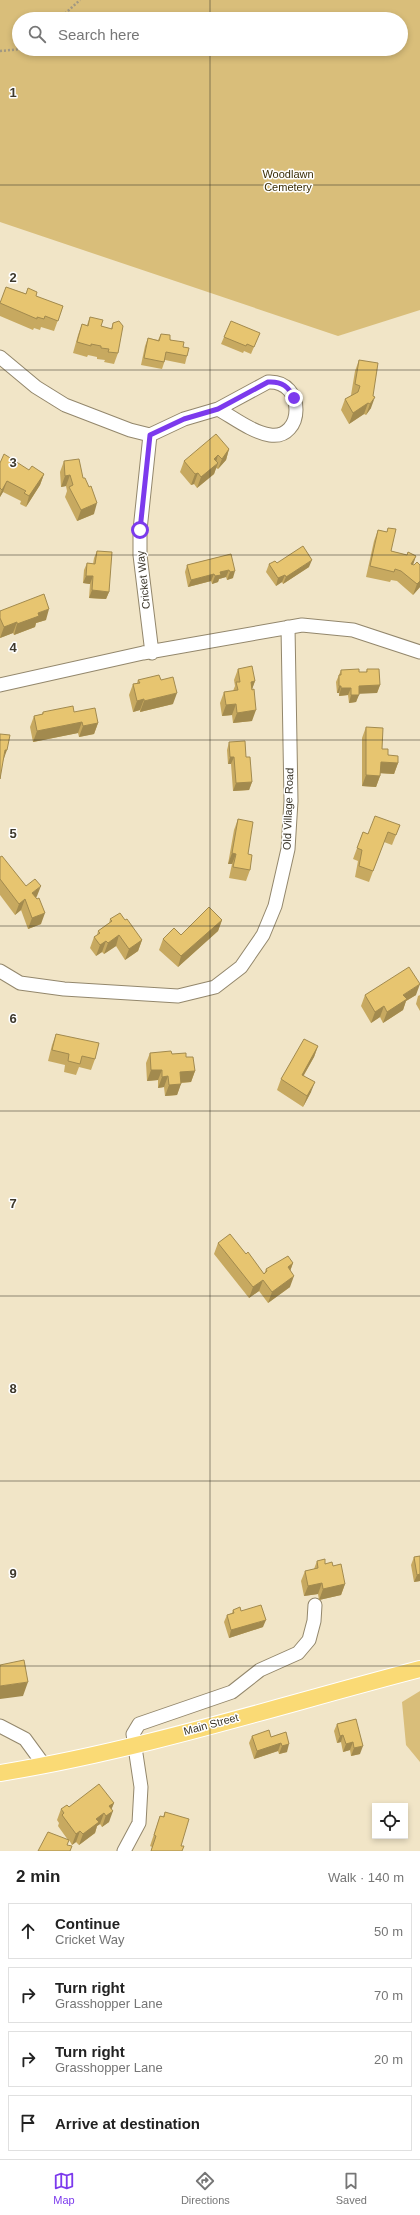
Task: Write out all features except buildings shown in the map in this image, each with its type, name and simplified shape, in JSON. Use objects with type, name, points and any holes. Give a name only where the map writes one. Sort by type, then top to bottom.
[{"type":"main road","name":"Main Street","points":[[0,1772],[44,1765],[133,1745],[420,1669]]},
{"type":"street","points":[[0,358],[36,387],[66,405],[130,430],[150,435],[184,419],[218,409],[258,387],[273,382],[286,386],[291,392],[296,405],[296,415],[292,425],[284,432],[276,435],[255,430],[218,409]]},
{"type":"street","name":"Cricket Way","points":[[150,435],[141,515],[140,555],[152,653]]},
{"type":"street","points":[[0,685],[226,637],[302,625],[353,630],[420,652]]},
{"type":"street","name":"Old Village Road","points":[[0,971],[20,983],[64,990],[178,996],[215,987],[242,967],[263,935],[275,906],[288,849],[291,800],[288,627]]},
{"type":"street","points":[[124,1851],[139,1823],[141,1787],[133,1745],[133,1734],[139,1724],[232,1692],[260,1670],[298,1653],[309,1640],[314,1621],[315,1605]]},
{"type":"street","points":[[0,1726],[25,1739],[44,1765]]},
{"type":"path","points":[[66,12],[80,0]]},
{"type":"path","points":[[0,51],[12,50]]},
{"type":"green space","name":"Woodlawn Cemetery","points":[[0,0],[420,0],[420,310],[338,336],[0,222]]},
{"type":"green space","points":[[420,1691],[420,1762],[406,1745],[402,1702]]},
{"type":"route","points":[[140,530],[142,499],[150,435],[184,419],[218,409],[268,382],[277,382],[286,386],[294,398]]}]
